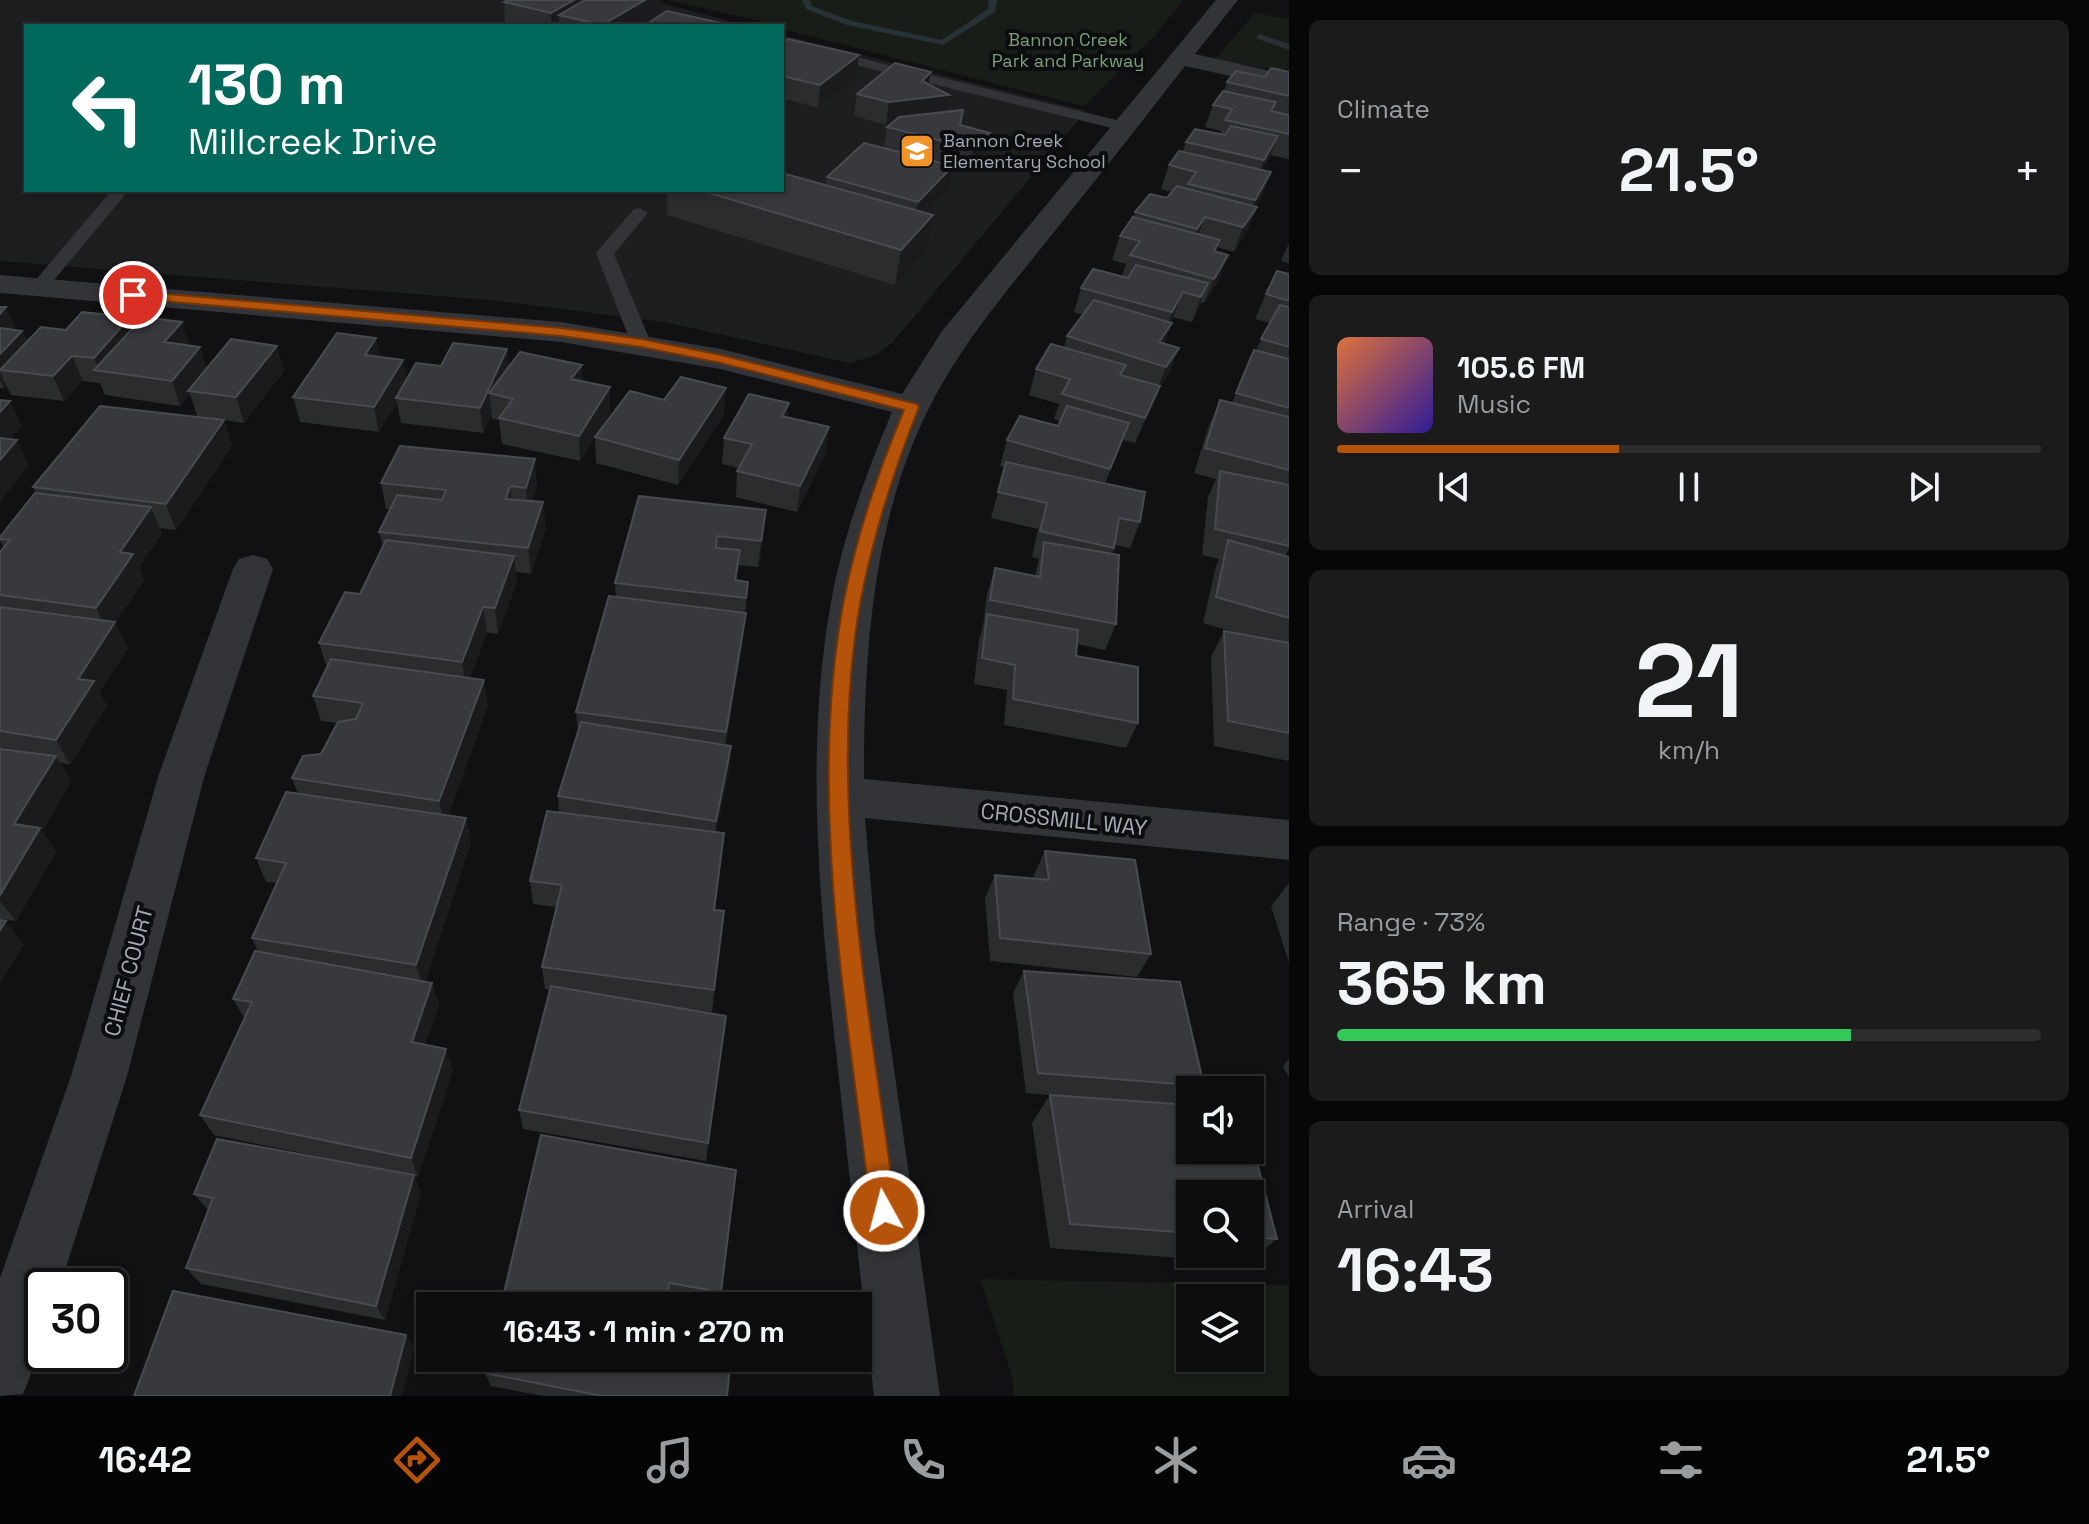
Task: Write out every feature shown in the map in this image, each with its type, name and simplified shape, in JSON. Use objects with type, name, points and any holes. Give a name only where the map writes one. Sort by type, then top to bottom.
[{"type":"street","points":[[907,1396],[849,934],[840,796],[842,695],[852,601],[880,484],[912,407],[970,314],[1227,0]]},
{"type":"street","points":[[1179,58],[1289,82]]},
{"type":"street","points":[[0,284],[561,332],[641,343],[721,359],[912,407]]},
{"type":"street","name":"CHIEF COURT","points":[[0,1371],[99,1076],[182,774],[253,569]]},
{"type":"street","name":"CROSSMILL WAY","points":[[840,796],[1289,840]]},
{"type":"lane","points":[[784,43],[1124,126]]},
{"type":"lane","points":[[39,287],[119,192]]},
{"type":"lane","points":[[640,213],[605,253],[641,343]]},
{"type":"shaded area","name":"Bannon Creek Elementary School","points":[[0,0],[649,0],[740,24],[24,24],[24,192],[784,192],[784,36],[1086,111],[893,342],[876,355],[850,363],[664,322],[490,300],[0,261]]},
{"type":"green space","name":"Bannon Creek Park and Parkway","points":[[668,0],[1183,0],[1155,35],[1084,106],[784,30],[784,24]]},
{"type":"green space","points":[[1255,13],[1289,19],[1289,72],[1214,60]]},
{"type":"green space","points":[[980,1279],[1238,1284],[1176,1284],[1176,1372],[1264,1372],[1264,1285],[1289,1285],[1289,1396],[1014,1396],[1012,1376]]},
{"type":"building","points":[[574,0],[551,13],[504,2]]},
{"type":"building","points":[[585,0],[645,0],[604,24],[559,15]]},
{"type":"building","points":[[667,11],[725,24],[647,24]]},
{"type":"building","points":[[788,39],[859,55],[820,85],[784,76],[784,42]]},
{"type":"building","points":[[895,63],[931,72],[922,81],[949,95],[889,102],[857,94]]},
{"type":"building","points":[[1271,68],[1289,72],[1289,96],[1227,82],[1236,71],[1265,77]]},
{"type":"building","points":[[1223,91],[1276,102],[1271,111],[1289,115],[1289,134],[1225,120],[1232,109],[1213,105]]},
{"type":"building","points":[[963,110],[960,125],[990,133],[973,149],[887,127],[899,117]]},
{"type":"building","points":[[1231,126],[1278,136],[1264,160],[1186,142],[1195,129],[1225,135]]},
{"type":"building","points":[[864,143],[953,166],[918,202],[827,177]]},
{"type":"building","points":[[1179,151],[1271,172],[1255,200],[1188,184],[1196,172],[1169,165]]},
{"type":"building","points":[[784,174],[933,215],[901,250],[706,192],[784,192]]},
{"type":"building","points":[[1177,186],[1257,207],[1243,227],[1205,217],[1197,229],[1135,212],[1150,194],[1167,198]]},
{"type":"building","points":[[1133,217],[1220,240],[1214,251],[1228,255],[1214,279],[1130,255],[1140,241],[1120,236]]},
{"type":"building","points":[[1136,265],[1208,283],[1201,297],[1183,292],[1172,312],[1081,288],[1093,269],[1128,278]]},
{"type":"building","points":[[1277,271],[1289,274],[1289,301],[1266,294]]},
{"type":"building","points":[[1094,300],[1172,323],[1159,342],[1179,348],[1166,367],[1067,336]]},
{"type":"building","points":[[1280,305],[1289,307],[1289,347],[1261,339]]},
{"type":"building","points":[[82,312],[130,317],[94,358],[72,356],[53,376],[0,370],[41,327],[66,330]]},
{"type":"building","points":[[143,317],[182,322],[164,342],[200,347],[172,381],[94,370]]},
{"type":"building","points":[[0,328],[22,331],[0,354]]},
{"type":"building","points":[[337,333],[376,338],[365,355],[403,360],[374,407],[293,397]]},
{"type":"building","points":[[231,339],[277,346],[236,397],[188,391]]},
{"type":"building","points":[[453,343],[507,349],[480,408],[396,398],[416,363],[441,366]]},
{"type":"building","points":[[1051,344],[1126,365],[1120,375],[1160,386],[1145,418],[1062,394],[1070,379],[1036,369]]},
{"type":"building","points":[[1254,350],[1289,359],[1289,408],[1236,393]]},
{"type":"building","points":[[520,352],[582,365],[571,379],[610,387],[579,436],[499,418],[513,399],[489,393]]},
{"type":"building","points":[[681,377],[726,388],[679,460],[595,437],[630,391],[664,400]]},
{"type":"building","points":[[749,394],[789,403],[782,416],[829,427],[800,486],[737,471],[752,444],[724,438]]},
{"type":"building","points":[[0,400],[10,401],[0,412]]},
{"type":"building","points":[[1220,400],[1289,417],[1289,470],[1205,448]]},
{"type":"building","points":[[100,406],[224,420],[166,504],[33,487]]},
{"type":"building","points":[[1067,406],[1129,423],[1110,469],[1007,440],[1020,416],[1058,426]]},
{"type":"building","points":[[0,438],[17,440],[0,460]]},
{"type":"building","points":[[400,446],[535,459],[526,488],[510,486],[506,499],[543,502],[528,548],[379,532],[397,495],[442,500],[446,490],[381,483]]},
{"type":"building","points":[[1006,462],[1145,492],[1140,522],[1119,518],[1114,548],[1040,531],[1047,503],[998,492]]},
{"type":"building","points":[[1220,471],[1289,485],[1289,546],[1215,529]]},
{"type":"building","points":[[35,493],[151,507],[120,552],[133,554],[96,608],[0,595],[0,552],[10,540],[0,537]]},
{"type":"building","points":[[639,496],[766,510],[761,541],[717,536],[716,548],[740,550],[735,580],[748,582],[746,598],[615,583]]},
{"type":"building","points":[[386,540],[514,556],[495,608],[483,607],[462,662],[319,643],[345,592],[360,594]]},
{"type":"building","points":[[1228,540],[1289,557],[1289,618],[1216,597]]},
{"type":"building","points":[[1044,542],[1119,555],[1116,624],[990,600],[995,568],[1040,577]]},
{"type":"building","points":[[609,596],[746,613],[726,732],[576,712]]},
{"type":"building","points":[[0,607],[115,622],[78,679],[94,681],[56,740],[0,731]]},
{"type":"building","points":[[987,614],[1078,630],[1076,656],[1138,667],[1138,723],[1013,699],[1015,665],[982,658]]},
{"type":"building","points":[[1224,631],[1289,643],[1289,733],[1228,721]]},
{"type":"building","points":[[331,659],[484,680],[439,801],[292,778],[303,756],[321,754],[338,722],[356,719],[363,703],[313,696]]},
{"type":"building","points":[[581,722],[731,746],[716,821],[558,796]]},
{"type":"building","points":[[0,749],[56,756],[14,824],[40,828],[0,895]]},
{"type":"building","points":[[286,792],[466,818],[416,965],[252,938],[286,863],[256,858]]},
{"type":"building","points":[[547,811],[724,833],[714,910],[724,911],[714,990],[542,967],[562,885],[530,881]]},
{"type":"building","points":[[1045,851],[1135,860],[1151,954],[1000,938],[995,875],[1049,880]]},
{"type":"building","points":[[255,951],[432,983],[412,1042],[446,1049],[411,1158],[200,1115],[252,1002],[233,999]]},
{"type":"building","points":[[1024,971],[1180,982],[1202,1076],[1176,1076],[1176,1084],[1038,1073]]},
{"type":"building","points":[[551,986],[726,1016],[708,1143],[519,1110]]},
{"type":"building","points":[[1050,1095],[1176,1104],[1176,1164],[1257,1164],[1262,1180],[1176,1180],[1176,1232],[1070,1224]]},
{"type":"building","points":[[541,1135],[736,1170],[721,1292],[669,1283],[667,1292],[504,1292]]},
{"type":"building","points":[[217,1139],[414,1175],[376,1306],[186,1268],[213,1198],[194,1194]]},
{"type":"building","points":[[1264,1189],[1277,1239],[1264,1238]]},
{"type":"building","points":[[173,1291],[406,1335],[390,1396],[134,1396]]},
{"type":"building","points":[[730,1372],[727,1396],[602,1396],[485,1373]]},
{"type":"waterway","points":[[806,0],[809,7],[850,23],[943,43],[992,10],[993,0]]},
{"type":"waterway","points":[[1259,36],[1289,47]]},
{"type":"place","name":"Bannon Creek Elementary School","points":[[917,151]]},
{"type":"route","points":[[133,295],[561,332],[641,343],[721,359],[912,407],[880,484],[852,601],[842,695],[840,796],[849,934],[884,1211]]}]
